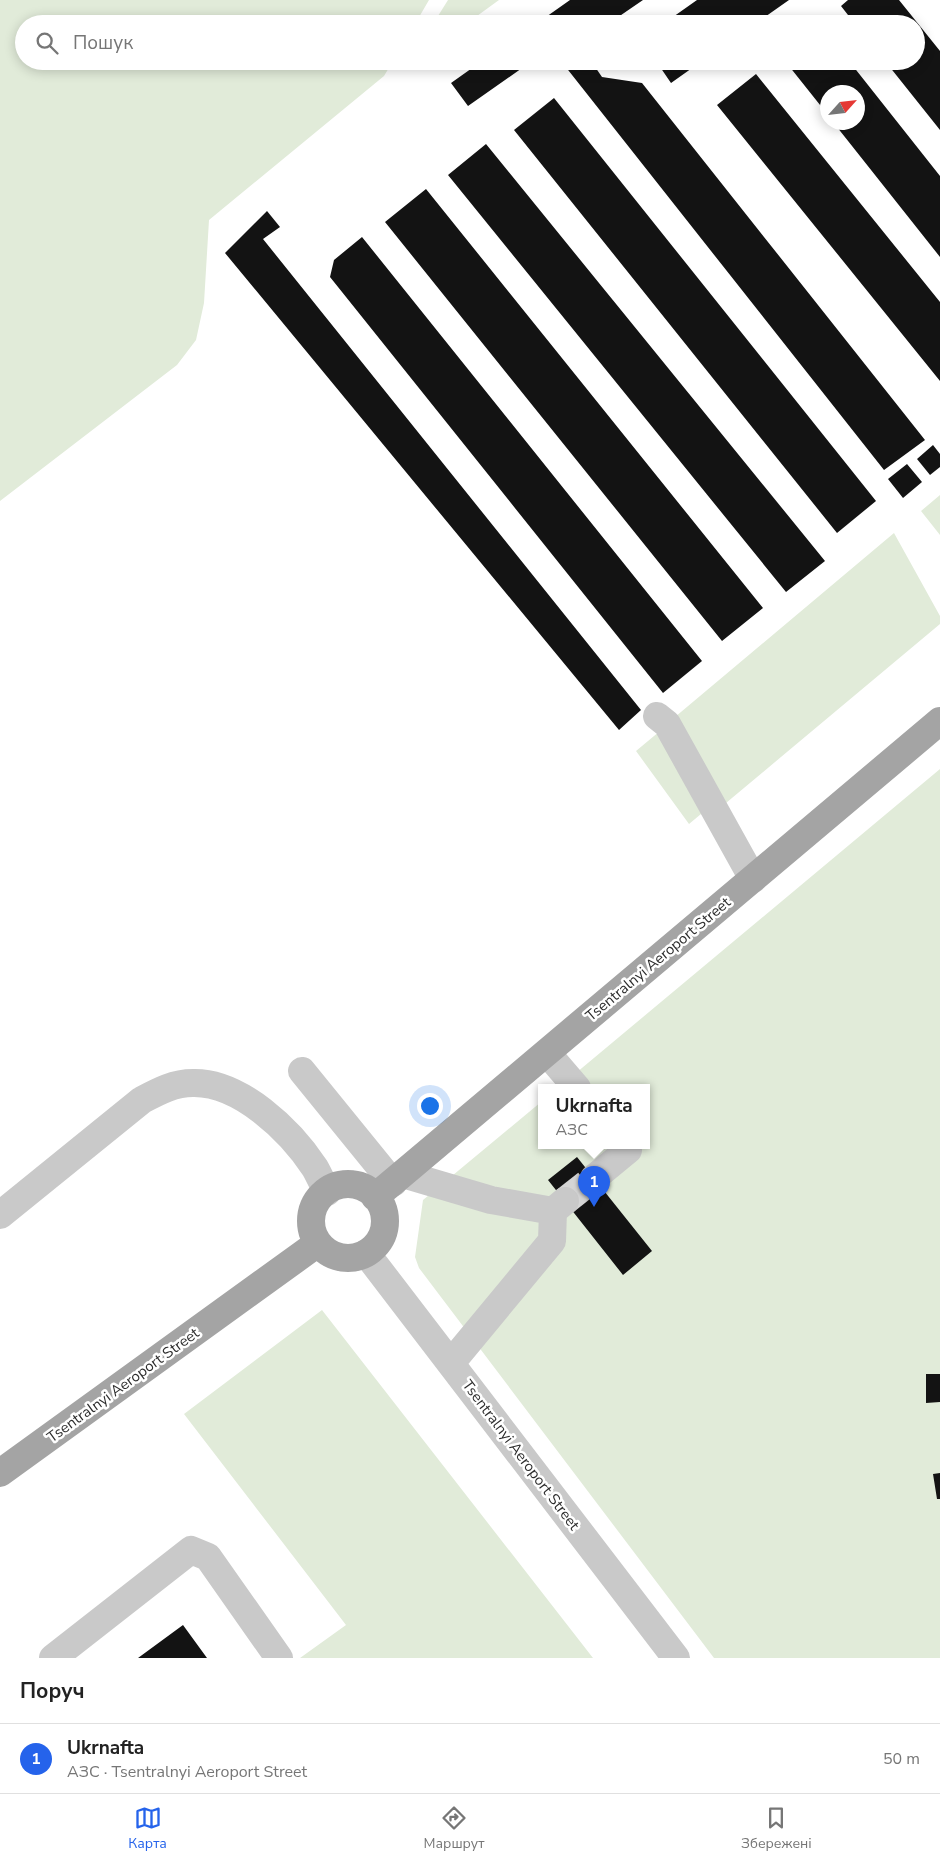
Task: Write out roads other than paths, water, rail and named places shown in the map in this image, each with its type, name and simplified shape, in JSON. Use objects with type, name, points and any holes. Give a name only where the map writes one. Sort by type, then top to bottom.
[{"type":"main road","name":"Tsentralnyi Aeroport Street","points":[[390,1185],[940,721]]},
{"type":"main road","points":[[343,1185],[355,1185],[367,1190],[390,1185],[383,1214],[383,1232],[378,1242],[366,1253],[360,1257],[348,1259],[326,1251],[318,1243],[312,1231],[311,1218],[314,1206],[321,1196],[343,1185]]},
{"type":"main road","name":"Tsentralnyi Aeroport Street","points":[[0,1473],[318,1243]]},
{"type":"street","points":[[657,716],[667,724],[753,879]]},
{"type":"street","points":[[547,1053],[574,1084]]},
{"type":"street","points":[[302,1071],[390,1185],[492,1200],[559,1206],[552,1241],[451,1364]]},
{"type":"street","points":[[0,1214],[142,1100],[167,1087],[192,1083],[212,1084],[236,1093],[253,1104],[287,1133],[315,1168],[327,1192]]},
{"type":"street","points":[[594,1178],[627,1149]]},
{"type":"street","name":"Tsentralnyi Aeroport Street","points":[[366,1253],[676,1658]]},
{"type":"street","points":[[53,1658],[191,1550],[208,1557],[279,1658]]},
{"type":"tunnel","points":[[565,1201],[594,1178]]},
{"type":"place","name":"Ukrnafta","points":[[594,1207]]}]
